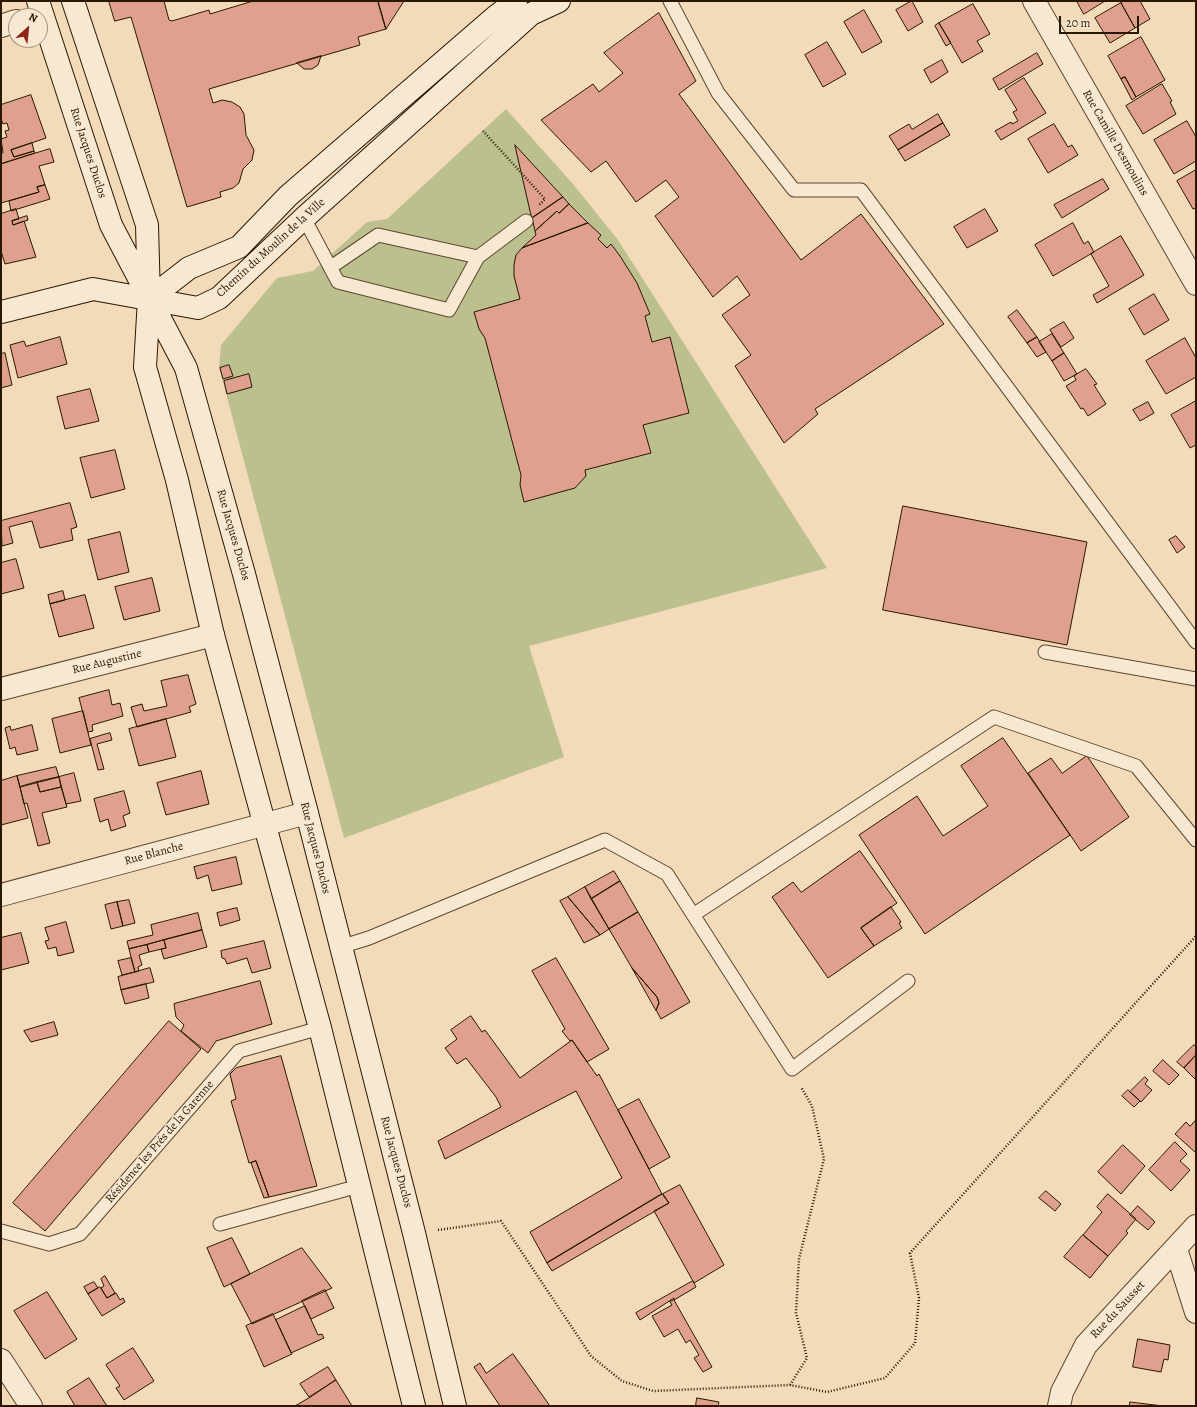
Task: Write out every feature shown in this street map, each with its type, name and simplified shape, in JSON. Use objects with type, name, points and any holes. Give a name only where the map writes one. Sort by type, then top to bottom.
[{"type":"main road","name":"Rue Jacques Duclos","points":[[73,1],[148,225],[149,299],[145,367],[177,480],[213,635],[266,824],[320,1028],[414,1406]]},
{"type":"main road","name":"Chemin du Moulin de la Ville","points":[[149,299],[189,268],[239,247],[288,196],[495,17],[516,1]]},
{"type":"main road","name":"Chemin du Moulin de la Ville","points":[[149,299],[198,308],[219,298],[304,218],[531,14],[559,1]]},
{"type":"main road","name":"Rue Camille Desmoulins","points":[[1034,1],[1196,284]]},
{"type":"main road","name":"Rue Jacques Duclos","points":[[48,39],[111,225],[186,368],[244,574],[307,813],[414,1233],[455,1406]]},
{"type":"main road","points":[[1,312],[93,289],[149,299]]},
{"type":"main road","name":"Rue Augustine","points":[[1,689],[213,635]]},
{"type":"main road","name":"Rue Blanche","points":[[1,895],[307,813]]},
{"type":"main road","name":"Rue du Sausset","points":[[1059,1406],[1062,1392],[1086,1345],[1196,1226]]},
{"type":"main road","points":[[1176,1249],[1196,1312]]},
{"type":"main road","points":[[1,1360],[31,1406]]},
{"type":"lane","points":[[670,1],[718,93],[794,190],[861,190],[1196,642]]},
{"type":"lane","points":[[304,218],[338,282],[449,310],[478,257],[526,221]]},
{"type":"lane","points":[[330,267],[378,235],[478,257]]},
{"type":"lane","points":[[1045,652],[1196,679]]},
{"type":"lane","points":[[693,915],[994,717],[1136,766],[1196,840]]},
{"type":"lane","points":[[340,947],[369,938],[605,840],[667,874],[792,1069],[908,981]]},
{"type":"lane","name":"Résidence les Prés de la Garenne","points":[[1,1231],[49,1244],[80,1234],[239,1051],[320,1028]]},
{"type":"lane","points":[[220,1224],[359,1186]]},
{"type":"path","points":[[483,131],[545,199],[526,221]]},
{"type":"path","points":[[414,1233],[501,1220],[591,1356],[622,1381],[654,1391],[790,1385],[827,1392],[885,1378],[915,1344],[919,1298],[910,1253],[1196,936]]},
{"type":"path","points":[[790,1385],[806,1358],[796,1313],[799,1259],[824,1159],[812,1106],[792,1069]]},
{"type":"green space","points":[[506,109],[573,184],[618,240],[827,568],[529,646],[564,757],[344,838],[219,367],[221,345],[277,278],[313,271],[367,222],[387,219]]},
{"type":"building","points":[[109,1],[164,1],[169,20],[172,21],[209,10],[210,14],[253,1],[378,1],[386,29],[358,37],[360,45],[209,89],[213,103],[222,100],[232,102],[240,107],[244,114],[246,135],[254,150],[252,160],[243,169],[239,183],[233,188],[220,192],[221,197],[187,207],[131,17],[115,21]]},
{"type":"building","points":[[378,1],[404,1],[386,29]]},
{"type":"building","points":[[912,1],[923,22],[908,31],[896,10]]},
{"type":"building","points":[[1077,1],[1105,1],[1084,14]]},
{"type":"building","points":[[1124,1],[1140,1],[1150,19],[1135,28],[1121,3]]},
{"type":"building","points":[[1121,3],[1135,28],[1110,43],[1095,18]]},
{"type":"building","points":[[973,4],[990,34],[977,41],[983,51],[962,63],[939,23]]},
{"type":"building","points":[[864,10],[882,42],[862,53],[844,22]]},
{"type":"building","points":[[659,13],[696,81],[679,94],[801,260],[861,214],[944,324],[815,409],[818,414],[784,443],[735,366],[751,355],[722,315],[750,295],[737,276],[713,297],[655,216],[679,197],[666,180],[636,202],[606,161],[591,172],[541,120],[593,84],[599,92],[623,73],[604,53]]},
{"type":"building","points":[[939,23],[951,43],[946,46],[935,26]]},
{"type":"building","points":[[1141,37],[1165,80],[1136,97],[1125,77],[1121,79],[1108,56]]},
{"type":"building","points":[[827,42],[846,74],[823,87],[805,55]]},
{"type":"building","points":[[1037,53],[1043,64],[999,90],[993,79]]},
{"type":"building","points":[[321,56],[318,65],[312,69],[304,69],[297,63]]},
{"type":"building","points":[[942,60],[948,72],[931,83],[924,70]]},
{"type":"building","points":[[1125,77],[1136,97],[1132,100],[1121,79]]},
{"type":"building","points":[[1024,78],[1046,113],[1001,140],[995,131],[1011,122],[1012,124],[1018,121],[1013,112],[1017,110],[1005,90]]},
{"type":"building","points":[[1162,84],[1172,101],[1170,102],[1176,114],[1143,134],[1126,106]]},
{"type":"building","points":[[31,95],[46,138],[11,150],[14,157],[34,151],[35,153],[1,164],[1,153],[3,153],[1,139],[7,137],[5,131],[9,130],[7,123],[3,124],[1,119],[1,105]]},
{"type":"building","points":[[938,114],[943,123],[898,150],[889,136],[909,124],[912,129]]},
{"type":"building","points":[[1187,121],[1196,137],[1196,161],[1174,174],[1154,140]]},
{"type":"building","points":[[943,123],[950,135],[905,161],[898,150]]},
{"type":"building","points":[[1054,124],[1068,147],[1072,145],[1078,155],[1048,173],[1028,139]]},
{"type":"building","points":[[32,143],[34,151],[14,157],[11,150]]},
{"type":"building","points":[[515,145],[563,197],[532,218]]},
{"type":"building","points":[[50,149],[54,162],[39,166],[45,185],[37,187],[39,192],[1,203],[1,164]]},
{"type":"building","points":[[1196,170],[1196,208],[1193,209],[1177,181]]},
{"type":"building","points":[[1103,179],[1109,189],[1062,218],[1054,205]]},
{"type":"building","points":[[45,185],[50,199],[11,211],[9,201],[39,192],[37,187]]},
{"type":"building","points":[[563,197],[569,204],[559,213],[557,211],[535,231],[532,218]]},
{"type":"building","points":[[569,204],[588,223],[522,248],[536,235],[535,231],[557,211],[559,213]]},
{"type":"building","points":[[16,209],[19,219],[12,221],[13,225],[24,221],[36,257],[5,264],[1,251],[1,214]]},
{"type":"building","points":[[985,209],[998,231],[967,248],[954,227]]},
{"type":"building","points":[[27,216],[28,220],[13,225],[12,221]]},
{"type":"building","points":[[588,223],[601,235],[598,239],[607,248],[611,244],[637,283],[650,314],[645,316],[652,342],[670,337],[689,413],[643,425],[651,453],[585,470],[586,476],[575,488],[524,502],[520,485],[521,475],[485,338],[479,329],[474,312],[520,299],[514,276],[514,265],[516,255],[522,248]]},
{"type":"building","points":[[1073,223],[1084,244],[1088,241],[1094,252],[1053,276],[1035,245]]},
{"type":"building","points":[[1121,236],[1144,275],[1097,303],[1093,295],[1109,286],[1091,254]]},
{"type":"building","points":[[1154,294],[1169,320],[1144,335],[1129,309]]},
{"type":"building","points":[[1017,310],[1037,337],[1027,343],[1008,317]]},
{"type":"building","points":[[1064,322],[1074,338],[1061,347],[1050,330]]},
{"type":"building","points":[[1052,334],[1064,353],[1052,361],[1039,342]]},
{"type":"building","points":[[60,337],[67,364],[18,378],[10,345],[24,341],[26,346]]},
{"type":"building","points":[[1037,337],[1046,352],[1037,357],[1027,343]]},
{"type":"building","points":[[1185,338],[1196,358],[1196,377],[1166,394],[1146,361]]},
{"type":"building","points":[[5,353],[12,385],[1,388],[1,354]]},
{"type":"building","points":[[1064,353],[1077,374],[1064,381],[1052,361]]},
{"type":"building","points":[[229,365],[233,376],[223,379],[220,368]]},
{"type":"building","points":[[1086,369],[1097,384],[1094,385],[1106,404],[1088,416],[1083,408],[1081,409],[1066,386],[1076,380],[1074,376]]},
{"type":"building","points":[[249,374],[252,387],[227,394],[224,381]]},
{"type":"building","points":[[90,389],[99,421],[65,429],[57,397]]},
{"type":"building","points":[[1196,401],[1196,445],[1190,448],[1171,415]]},
{"type":"building","points":[[1148,402],[1154,413],[1140,421],[1133,410]]},
{"type":"building","points":[[115,450],[125,489],[91,498],[80,458]]},
{"type":"building","points":[[70,503],[77,527],[71,529],[73,540],[40,548],[32,521],[9,527],[13,543],[2,546],[1,521]]},
{"type":"building","points":[[903,506],[1087,542],[1067,645],[883,610]]},
{"type":"building","points":[[120,532],[129,572],[98,580],[88,540]]},
{"type":"building","points":[[1176,536],[1185,547],[1177,553],[1169,540]]},
{"type":"building","points":[[16,559],[24,588],[1,594],[1,563]]},
{"type":"building","points":[[152,578],[160,611],[124,620],[115,587]]},
{"type":"building","points":[[63,591],[65,600],[50,604],[48,595]]},
{"type":"building","points":[[85,595],[94,628],[59,637],[50,604]]},
{"type":"building","points":[[188,675],[196,704],[189,707],[191,712],[137,727],[131,707],[142,704],[144,711],[167,706],[161,681]]},
{"type":"building","points":[[109,690],[112,705],[120,703],[123,716],[92,725],[93,731],[88,732],[79,698]]},
{"type":"building","points":[[83,711],[91,745],[60,753],[52,719]]},
{"type":"building","points":[[166,719],[176,757],[139,766],[129,729]]},
{"type":"building","points":[[32,725],[38,750],[17,755],[15,747],[10,749],[5,728],[10,726],[11,730]]},
{"type":"building","points":[[110,733],[112,740],[97,744],[104,769],[98,770],[90,739]]},
{"type":"building","points":[[1003,738],[1070,835],[925,934],[859,835],[917,796],[943,836],[988,806],[961,766]]},
{"type":"building","points":[[1087,756],[1129,817],[1081,851],[1028,773],[1051,758],[1062,773]]},
{"type":"building","points":[[56,767],[59,777],[20,787],[17,776]]},
{"type":"building","points":[[201,771],[209,804],[166,815],[157,783]]},
{"type":"building","points":[[74,773],[81,801],[66,804],[59,777]]},
{"type":"building","points":[[17,776],[28,818],[1,825],[1,781]]},
{"type":"building","points":[[59,777],[61,787],[40,792],[37,782]]},
{"type":"building","points":[[37,782],[40,792],[61,787],[67,807],[42,813],[50,843],[38,846],[27,803],[24,804],[20,787]]},
{"type":"building","points":[[124,791],[130,813],[123,816],[126,826],[111,831],[108,819],[100,822],[94,799]]},
{"type":"building","points":[[860,851],[897,903],[861,928],[874,946],[828,978],[772,897],[793,882],[801,892]]},
{"type":"building","points":[[236,857],[242,884],[212,891],[208,875],[197,879],[194,867]]},
{"type":"building","points":[[614,871],[620,881],[591,899],[585,887]]},
{"type":"building","points":[[620,881],[638,912],[609,929],[591,899]]},
{"type":"building","points":[[585,887],[609,929],[600,935],[568,897]]},
{"type":"building","points":[[568,897],[600,935],[584,943],[560,901]]},
{"type":"building","points":[[129,900],[135,923],[123,926],[117,902]]},
{"type":"building","points":[[117,902],[123,926],[111,929],[105,905]]},
{"type":"building","points":[[891,907],[901,922],[899,923],[902,928],[874,946],[861,928]]},
{"type":"building","points":[[237,908],[240,920],[220,926],[217,913]]},
{"type":"building","points":[[638,912],[690,1002],[661,1019],[656,1010],[659,1003],[657,997],[632,968],[609,929]]},
{"type":"building","points":[[198,913],[202,930],[129,949],[127,941],[153,935],[151,925]]},
{"type":"building","points":[[66,922],[74,952],[58,956],[56,947],[48,949],[45,941],[49,940],[45,928]]},
{"type":"building","points":[[202,930],[207,947],[164,959],[161,949],[166,948],[164,940]]},
{"type":"building","points":[[21,933],[29,963],[1,970],[1,938]]},
{"type":"building","points":[[164,940],[166,948],[149,952],[147,945]]},
{"type":"building","points":[[264,941],[271,968],[252,973],[247,958],[227,964],[225,959],[222,958],[221,951]]},
{"type":"building","points":[[147,945],[149,952],[139,955],[142,965],[138,967],[139,971],[135,972],[129,949]]},
{"type":"building","points":[[131,958],[135,972],[122,975],[118,961]]},
{"type":"building","points":[[556,958],[609,1049],[587,1062],[572,1040],[570,1041],[562,1031],[565,1029],[532,971]]},
{"type":"building","points":[[150,968],[154,982],[121,990],[118,977]]},
{"type":"building","points":[[632,968],[657,997],[659,1003],[656,1010]]},
{"type":"building","points":[[260,981],[272,1024],[216,1041],[208,1053],[181,1031],[184,1025],[176,1017],[174,1004]]},
{"type":"building","points":[[146,984],[149,998],[125,1004],[121,990]]},
{"type":"building","points":[[471,1016],[482,1032],[485,1030],[520,1078],[572,1040],[597,1076],[599,1074],[662,1194],[547,1263],[530,1232],[622,1178],[576,1091],[445,1159],[438,1141],[501,1107],[496,1097],[466,1058],[457,1064],[445,1048],[457,1039],[451,1030]]},
{"type":"building","points":[[169,1021],[201,1049],[45,1231],[13,1203]]},
{"type":"building","points":[[54,1022],[58,1035],[31,1042],[24,1031]]},
{"type":"building","points":[[1194,1045],[1196,1047],[1196,1055],[1184,1068],[1177,1062]]},
{"type":"building","points":[[1196,1055],[1196,1080],[1184,1068]]},
{"type":"building","points":[[281,1056],[317,1186],[269,1197],[256,1161],[249,1163],[231,1101],[236,1099],[230,1074],[236,1068]]},
{"type":"building","points":[[1163,1060],[1179,1075],[1169,1085],[1153,1071]]},
{"type":"building","points":[[1145,1077],[1148,1080],[1145,1084],[1152,1090],[1141,1102],[1130,1092]]},
{"type":"building","points":[[1128,1090],[1140,1101],[1134,1107],[1122,1096]]},
{"type":"building","points":[[639,1099],[670,1157],[649,1169],[618,1110]]},
{"type":"building","points":[[1196,1120],[1196,1153],[1175,1134],[1186,1122],[1190,1126]]},
{"type":"building","points":[[1175,1142],[1187,1154],[1180,1161],[1190,1170],[1171,1191],[1149,1170]]},
{"type":"building","points":[[1123,1145],[1145,1166],[1121,1194],[1098,1172]]},
{"type":"building","points":[[256,1161],[269,1197],[264,1198],[251,1163]]},
{"type":"building","points":[[680,1185],[724,1265],[694,1283],[654,1211],[669,1203],[663,1194]]},
{"type":"building","points":[[1046,1191],[1061,1204],[1055,1211],[1039,1198]]},
{"type":"building","points":[[662,1194],[669,1203],[552,1271],[547,1263]]},
{"type":"building","points":[[1108,1194],[1136,1219],[1126,1231],[1128,1233],[1108,1256],[1083,1235],[1102,1212],[1097,1207]]},
{"type":"building","points":[[1138,1206],[1155,1222],[1148,1230],[1130,1215]]},
{"type":"building","points":[[1083,1235],[1108,1256],[1090,1278],[1064,1257]]},
{"type":"building","points":[[232,1238],[250,1274],[224,1287],[207,1248]]},
{"type":"building","points":[[302,1248],[332,1288],[252,1324],[231,1284]]},
{"type":"building","points":[[105,1276],[115,1293],[107,1298],[101,1288],[104,1286],[101,1279]]},
{"type":"building","points":[[693,1281],[696,1287],[674,1300],[674,1298],[640,1320],[636,1313]]},
{"type":"building","points":[[94,1282],[98,1288],[88,1294],[84,1287]]},
{"type":"building","points":[[100,1287],[107,1298],[116,1293],[120,1300],[123,1298],[125,1302],[102,1316],[88,1294]]},
{"type":"building","points":[[325,1290],[334,1308],[311,1319],[302,1301]]},
{"type":"building","points":[[47,1292],[77,1339],[45,1359],[14,1311]]},
{"type":"building","points":[[674,1300],[712,1367],[703,1372],[694,1358],[699,1355],[690,1340],[686,1343],[678,1329],[664,1337],[652,1316],[672,1305],[670,1302]]},
{"type":"building","points":[[305,1306],[318,1335],[322,1334],[324,1338],[291,1353],[276,1320]]},
{"type":"building","points":[[273,1314],[292,1354],[264,1367],[246,1326]]},
{"type":"building","points":[[1138,1339],[1170,1345],[1168,1360],[1164,1359],[1161,1372],[1133,1367]]},
{"type":"building","points":[[133,1348],[154,1381],[124,1400],[116,1388],[120,1386],[106,1365]]},
{"type":"building","points":[[513,1354],[550,1406],[500,1406],[474,1367],[480,1363],[486,1373]]},
{"type":"building","points":[[328,1367],[336,1380],[309,1397],[300,1384]]},
{"type":"building","points":[[89,1378],[107,1406],[75,1406],[67,1392]]},
{"type":"building","points":[[336,1380],[352,1406],[295,1406],[312,1396]]},
{"type":"building","points":[[697,1398],[719,1402],[718,1406],[696,1406]]},
{"type":"building","points":[[1130,1402],[1163,1406],[1130,1406]]}]
